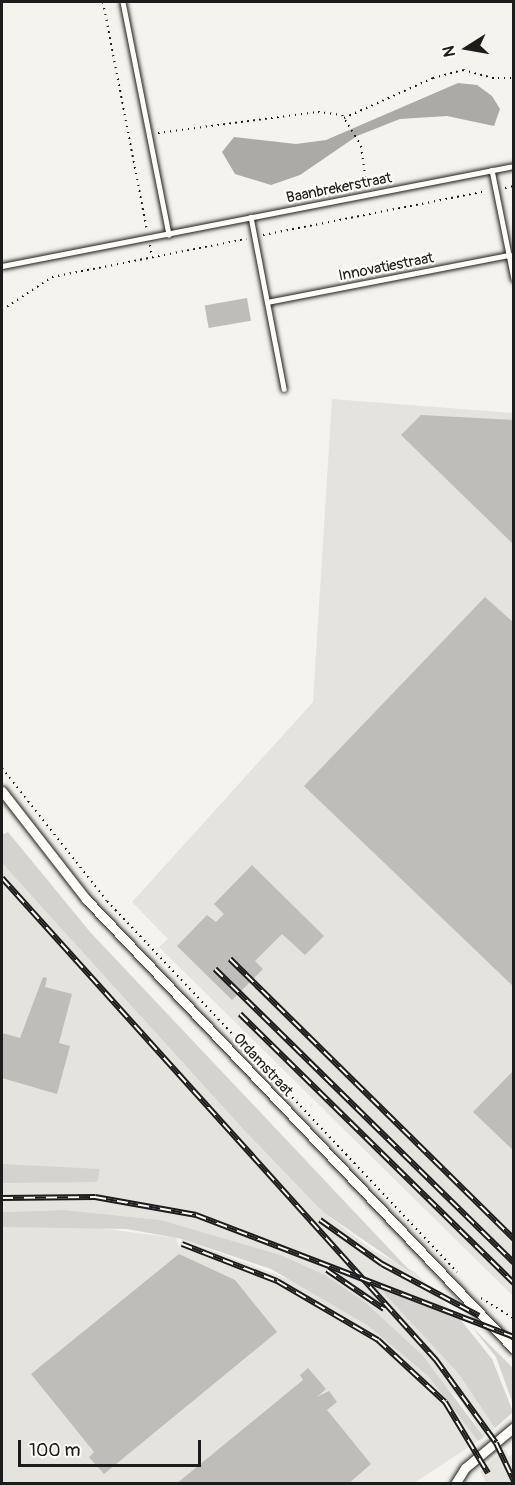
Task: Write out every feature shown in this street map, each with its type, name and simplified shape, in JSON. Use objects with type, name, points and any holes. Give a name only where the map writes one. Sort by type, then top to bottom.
[{"type":"street","name":"Ordamstraat","points":[[2,790],[86,899],[513,1349]]},
{"type":"street","points":[[455,1484],[465,1468],[513,1427]]},
{"type":"lane","points":[[123,2],[169,234]]},
{"type":"lane","name":"Baanbrekerstraat","points":[[2,266],[513,166]]},
{"type":"lane","points":[[492,170],[513,279]]},
{"type":"lane","points":[[251,217],[284,389]]},
{"type":"lane","name":"Innovatiestraat","points":[[267,302],[509,255]]},
{"type":"path","points":[[103,2],[152,257]]},
{"type":"path","points":[[149,134],[318,112],[344,118],[433,78],[463,70],[492,78],[513,78]]},
{"type":"path","points":[[344,118],[357,139],[368,195]]},
{"type":"path","points":[[2,310],[52,277],[513,186]]},
{"type":"path","points":[[2,768],[107,901],[463,1278]]},
{"type":"path","points":[[478,1294],[513,1319]]},
{"type":"shaded area","points":[[458,83],[477,85],[492,96],[500,109],[494,126],[447,116],[400,119],[357,136],[300,175],[271,185],[235,174],[222,152],[234,137],[296,144],[326,140]]},
{"type":"shaded area","points":[[332,399],[513,413],[513,1296],[159,947],[168,939],[132,902],[313,702]]},
{"type":"shaded area","points":[[8,832],[91,933],[413,1274],[323,1212],[246,1132],[2,863],[2,835]]},
{"type":"shaded area","points":[[2,863],[323,1212],[374,1251],[415,1272],[460,1319],[382,1290],[458,1373],[495,1428],[484,1437],[459,1399],[325,1275],[281,1255],[161,1220],[64,1210],[2,1212]]},
{"type":"shaded area","points":[[2,1164],[100,1169],[97,1182],[2,1183]]},
{"type":"shaded area","points":[[64,1210],[161,1220],[281,1255],[325,1275],[366,1303],[423,1356],[484,1437],[478,1441],[428,1376],[367,1325],[271,1269],[182,1239],[127,1229],[2,1227],[2,1212]]},
{"type":"shaded area","points":[[84,1226],[176,1238],[179,1247],[182,1239],[306,1286],[367,1325],[428,1376],[478,1441],[414,1483],[2,1484],[2,1227]]},
{"type":"shaded area","points":[[380,1289],[460,1319],[492,1359],[513,1412],[495,1428],[458,1373]]},
{"type":"shaded area","points":[[472,1327],[513,1368],[513,1404],[496,1357]]},
{"type":"shaded area","points":[[505,1449],[509,1457],[513,1453],[513,1483],[486,1483],[480,1471]]},
{"type":"building","points":[[247,298],[251,321],[209,328],[205,305]]},
{"type":"building","points":[[421,415],[514,420],[512,543],[401,435]]},
{"type":"building","points":[[485,597],[514,623],[514,987],[304,786]]},
{"type":"building","points":[[252,865],[324,936],[305,955],[282,934],[255,961],[263,969],[232,1000],[177,946],[207,915],[216,922],[224,914],[214,904]]},
{"type":"building","points":[[43,977],[47,978],[45,987],[72,994],[59,1043],[70,1046],[57,1094],[2,1078],[2,1033],[20,1038]]},
{"type":"building","points":[[514,1070],[514,1151],[473,1112]]},
{"type":"building","points":[[179,1254],[235,1280],[277,1332],[104,1474],[89,1457],[94,1452],[31,1374]]},
{"type":"building","points":[[308,1368],[326,1389],[317,1397],[329,1391],[337,1402],[327,1410],[371,1464],[348,1484],[176,1484],[303,1380],[300,1375]]},
{"type":"railway","points":[[2,878],[436,1360],[496,1443],[514,1481]]},
{"type":"railway","points":[[230,959],[514,1239]]},
{"type":"railway","points":[[215,969],[514,1263]]},
{"type":"railway","points":[[240,1014],[514,1283]]},
{"type":"railway","points":[[2,1198],[95,1197],[196,1215],[514,1337]]},
{"type":"railway","points":[[320,1220],[382,1264],[479,1316]]},
{"type":"railway","points":[[182,1244],[277,1281],[378,1340],[445,1402],[488,1473]]},
{"type":"railway","points":[[327,1270],[384,1309]]}]
